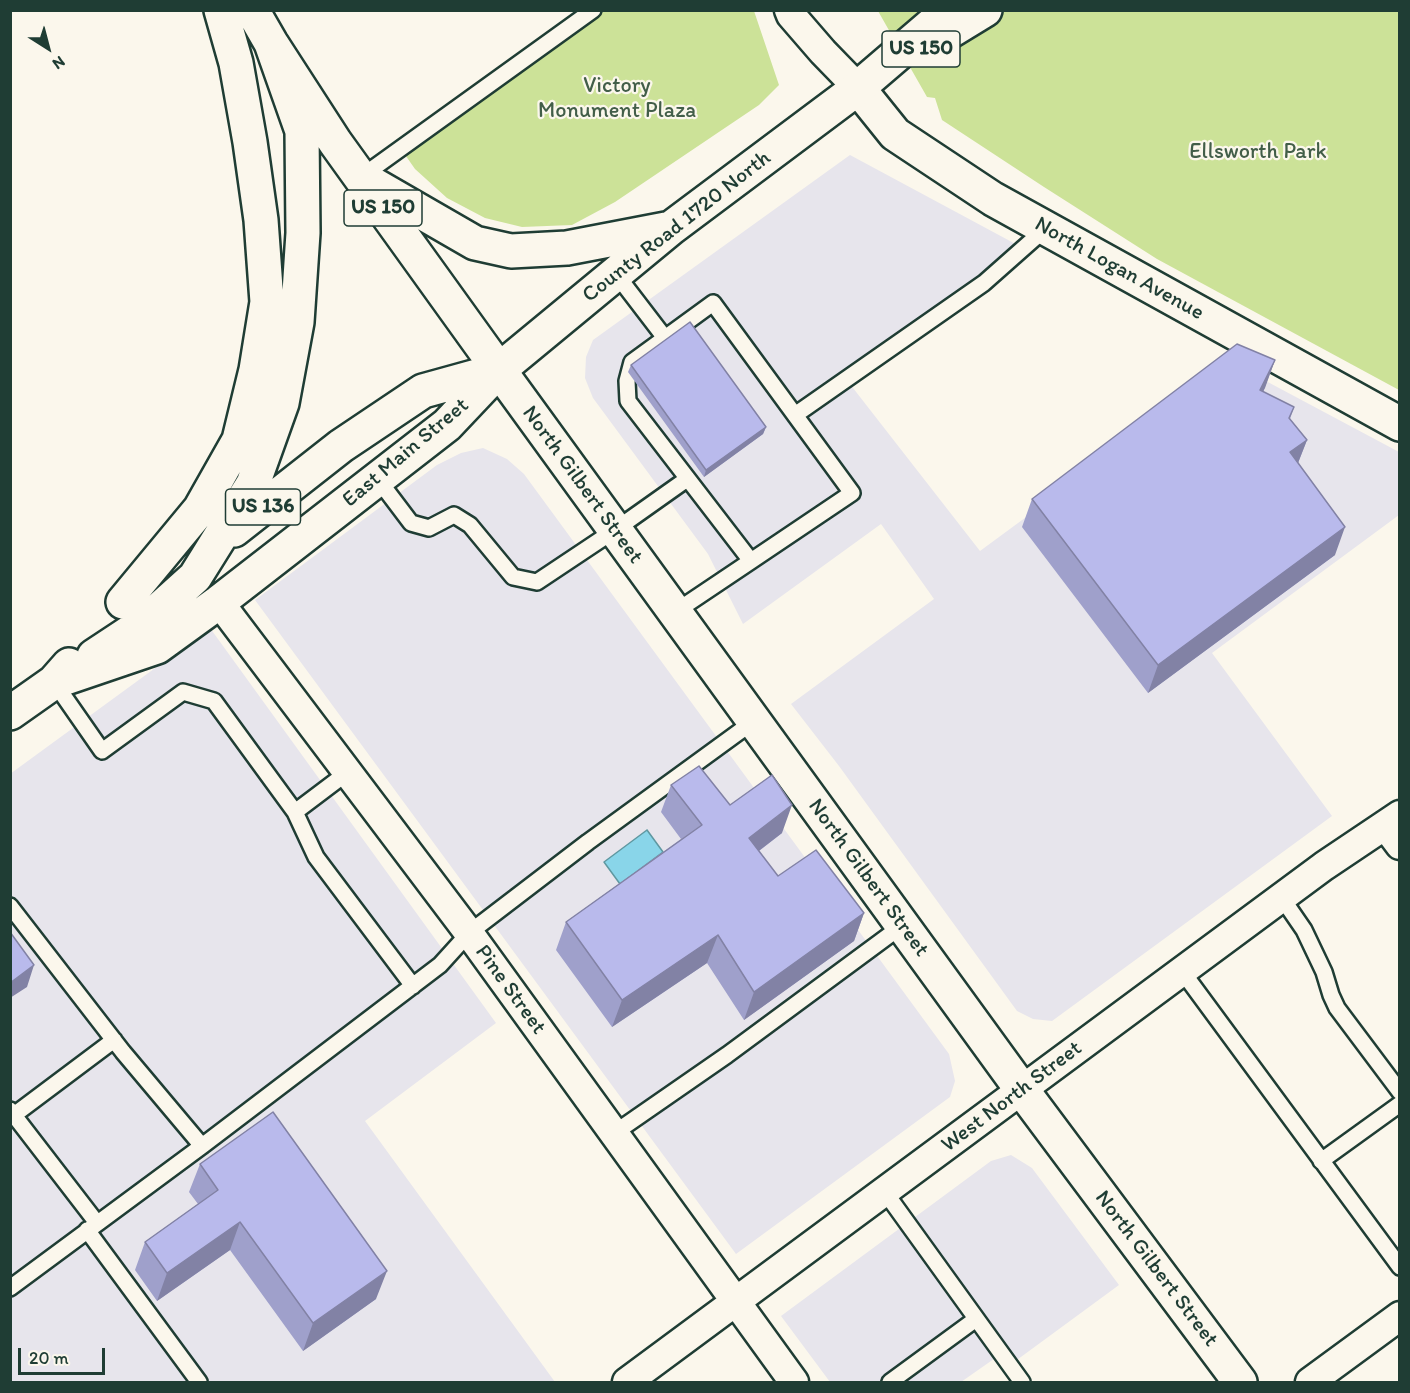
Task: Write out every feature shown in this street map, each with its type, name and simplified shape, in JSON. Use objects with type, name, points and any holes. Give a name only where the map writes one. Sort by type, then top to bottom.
[{"type":"main road","points":[[123,602],[200,509],[239,440],[256,370],[267,302],[261,220],[236,63],[221,10]]},
{"type":"main road","name":"US 150","points":[[252,10],[335,142],[499,370]]},
{"type":"main road","name":"County Road 1720 North","points":[[499,370],[671,228],[858,88],[949,10]]},
{"type":"main road","name":"County Road 1720 North","points":[[858,88],[985,10]]},
{"type":"main road","points":[[54,682],[144,623],[195,577],[253,484],[282,403],[297,322],[303,233],[302,131],[271,43]]},
{"type":"main road","name":"North Logan Avenue","points":[[858,88],[895,134],[993,199],[1400,424]]},
{"type":"main road","points":[[361,177],[476,243],[511,251],[567,248],[671,228]]},
{"type":"main road","name":"East Main Street","points":[[10,713],[54,682],[123,602],[173,578],[341,446],[423,391],[499,370]]},
{"type":"main road","name":"East Main Street","points":[[54,682],[157,647],[219,602],[447,425],[499,370]]},
{"type":"main road","name":"North Gilbert Street","points":[[499,370],[1022,1090],[1240,1383]]},
{"type":"street","points":[[789,10],[823,52],[858,88]]},
{"type":"street","name":"Pine Street","points":[[219,602],[469,933],[794,1383]]},
{"type":"street","name":"West North Street","points":[[627,1383],[1324,866],[1395,828]]},
{"type":"street","points":[[1310,1383],[1400,1316]]},
{"type":"lane","points":[[361,177],[593,10]]},
{"type":"lane","points":[[795,415],[984,283],[1045,229]]},
{"type":"lane","points":[[616,274],[665,338]]},
{"type":"lane","points":[[675,612],[751,561],[852,493],[713,303],[632,362],[627,381],[628,400],[751,561]]},
{"type":"lane","points":[[377,478],[411,523],[429,528],[454,515],[470,525],[513,577],[537,582],[687,479]]},
{"type":"lane","points":[[54,682],[102,751],[183,692],[214,701],[296,812],[316,857],[413,986]]},
{"type":"lane","points":[[10,1288],[413,986],[440,965],[469,933],[588,842],[754,721]]},
{"type":"lane","points":[[296,812],[348,772]]},
{"type":"lane","points":[[1281,898],[1304,930],[1324,972],[1337,1008],[1400,1092]]},
{"type":"lane","points":[[10,906],[114,1040],[202,1146]]},
{"type":"lane","points":[[613,1134],[727,1055],[903,925]]},
{"type":"lane","points":[[1182,971],[1400,1267]]},
{"type":"lane","points":[[114,1040],[12,1112],[200,1383]]},
{"type":"lane","points":[[1321,1161],[1400,1104]]},
{"type":"lane","points":[[885,1192],[1022,1383]]},
{"type":"lane","points":[[890,1383],[976,1319]]},
{"type":"shaded area","points":[[850,155],[1023,248],[846,379],[980,551],[1234,364],[1399,452],[1399,515],[1212,653],[1332,816],[1052,1021],[1033,1019],[1017,1011],[839,766],[791,704],[934,599],[881,524],[743,624],[708,554],[593,398],[585,378],[586,357],[593,340]]},
{"type":"shaded area","points":[[483,448],[507,459],[524,474],[949,1054],[955,1081],[950,1097],[736,1254],[255,600],[437,465],[461,453]]},
{"type":"shaded area","points":[[210,628],[496,1023],[365,1121],[555,1382],[11,1382],[10,774]]},
{"type":"shaded area","points":[[1011,1155],[1032,1168],[1119,1285],[1010,1365],[1001,1354],[961,1382],[830,1382],[781,1316],[991,1161]]},
{"type":"green space","name":"Victory Monument Plaza","points":[[593,11],[754,11],[779,85],[759,105],[615,202],[572,225],[522,227],[485,218],[447,198],[415,169],[401,149]]},
{"type":"green space","name":"Ellsworth Park","points":[[878,11],[1399,11],[1399,390],[1157,259],[942,120],[935,98],[927,97]]},
{"type":"water","points":[[647,830],[663,852],[620,884],[604,862]]},
{"type":"building","points":[[690,322],[766,427],[706,470],[631,365]]},
{"type":"building","points":[[1237,344],[1275,360],[1260,390],[1294,407],[1289,418],[1307,440],[1290,452],[1345,527],[1158,665],[1032,499]]},
{"type":"building","points":[[699,766],[730,805],[772,775],[792,805],[749,838],[778,876],[816,850],[864,913],[754,992],[718,935],[622,1000],[566,922],[702,825],[671,785]]},
{"type":"building","points":[[10,932],[34,965],[10,983]]},
{"type":"building","points":[[273,1112],[387,1271],[313,1323],[240,1222],[167,1273],[145,1242],[218,1190],[200,1164]]}]
